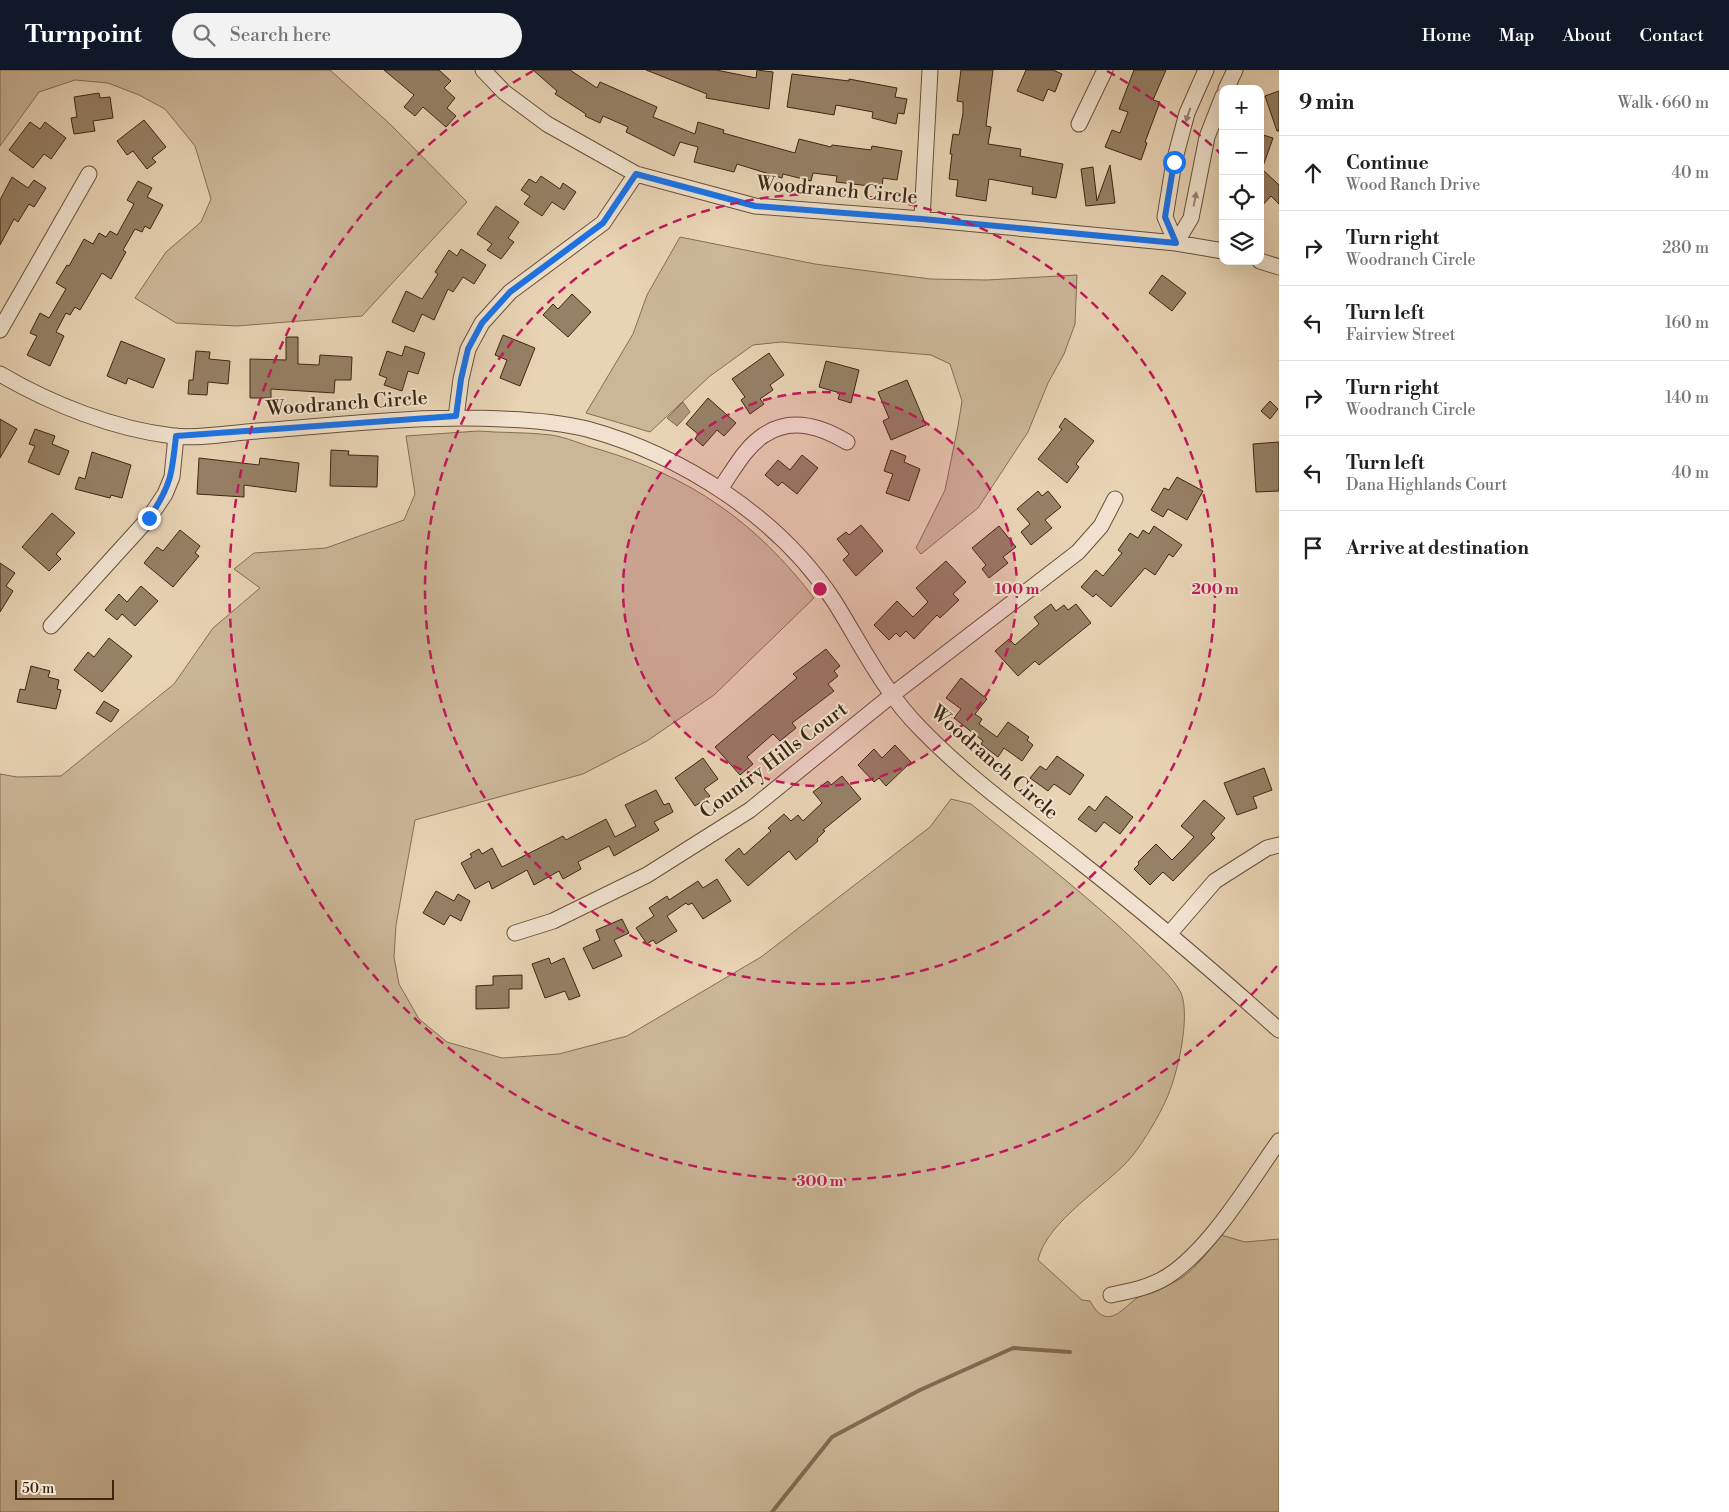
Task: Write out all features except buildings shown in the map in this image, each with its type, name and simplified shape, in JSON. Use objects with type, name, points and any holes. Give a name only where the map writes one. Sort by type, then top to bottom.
[{"type":"street","name":"Woodranch Circle","points":[[483,70],[504,92],[547,124],[636,174],[755,206],[922,219],[1176,243],[1219,250]]},
{"type":"street","points":[[922,219],[930,70]]},
{"type":"street","points":[[1079,124],[1105,70]]},
{"type":"street","points":[[1176,243],[1165,217],[1174,162],[1187,113],[1206,70]]},
{"type":"street","points":[[1228,85],[1235,70]]},
{"type":"street","points":[[1176,243],[1191,218],[1207,138],[1219,106]]},
{"type":"street","points":[[0,330],[89,174]]},
{"type":"street","points":[[456,416],[461,379],[468,349],[482,323],[510,292],[603,223],[636,174]]},
{"type":"street","points":[[1264,262],[1279,267]]},
{"type":"street","name":"Woodranch Circle","points":[[0,374],[73,409],[125,426],[176,436],[456,416],[538,420],[583,428],[623,440],[677,463],[720,489],[762,521],[798,557],[831,598],[892,694],[918,726],[961,767],[1170,933],[1279,1030]]},
{"type":"street","points":[[720,489],[749,450],[764,434],[804,425],[826,429],[847,442]]},
{"type":"street","points":[[51,626],[149,518],[165,494],[172,477],[176,436]]},
{"type":"street","name":"Country Hills Court","points":[[515,933],[553,921],[648,876],[750,810],[892,694],[1078,552],[1101,526],[1115,499]]},
{"type":"street","points":[[1170,933],[1215,881],[1267,848],[1279,845]]},
{"type":"street","points":[[1111,1295],[1140,1289],[1168,1276],[1201,1248],[1279,1141]]},
{"type":"shaded area","points":[[0,70],[330,70],[391,125],[467,202],[362,316],[237,326],[176,323],[135,298],[166,252],[201,222],[211,199],[195,146],[165,109],[139,95],[108,83],[75,80],[39,92],[0,146]]},
{"type":"shaded area","points":[[680,237],[815,264],[930,279],[987,280],[1077,275],[1075,324],[1064,354],[1048,383],[1028,432],[978,508],[921,554],[916,548],[945,490],[962,401],[950,364],[931,355],[781,342],[753,345],[710,376],[650,432],[586,413],[633,334],[647,295]]},
{"type":"shaded area","points":[[683,402],[690,412],[677,426],[667,418]]},
{"type":"shaded area","points":[[478,431],[557,436],[631,460],[662,473],[719,505],[744,525],[769,546],[814,598],[714,695],[647,741],[583,774],[415,820],[396,925],[394,957],[399,984],[419,1019],[447,1042],[502,1058],[559,1054],[627,1036],[761,957],[930,827],[951,799],[971,804],[1123,930],[1174,981],[1181,993],[1184,1004],[1184,1031],[1178,1062],[1170,1090],[1155,1121],[1133,1155],[1122,1167],[1065,1217],[1053,1231],[1044,1245],[1038,1260],[1082,1300],[1090,1301],[1097,1311],[1103,1316],[1109,1317],[1121,1311],[1139,1297],[1183,1277],[1201,1260],[1221,1235],[1245,1242],[1279,1239],[1279,1512],[0,1512],[0,774],[17,777],[61,776],[174,684],[213,628],[260,588],[234,569],[254,553],[326,548],[404,520],[415,494],[406,436]]},
{"type":"waterway","points":[[772,1512],[832,1437],[920,1390],[1013,1348],[1070,1352]]},
{"type":"route","points":[[149,518],[165,494],[172,477],[176,436],[456,416],[461,379],[468,349],[482,323],[510,292],[603,223],[636,174],[755,206],[922,219],[1176,243],[1165,217],[1174,162]]}]
